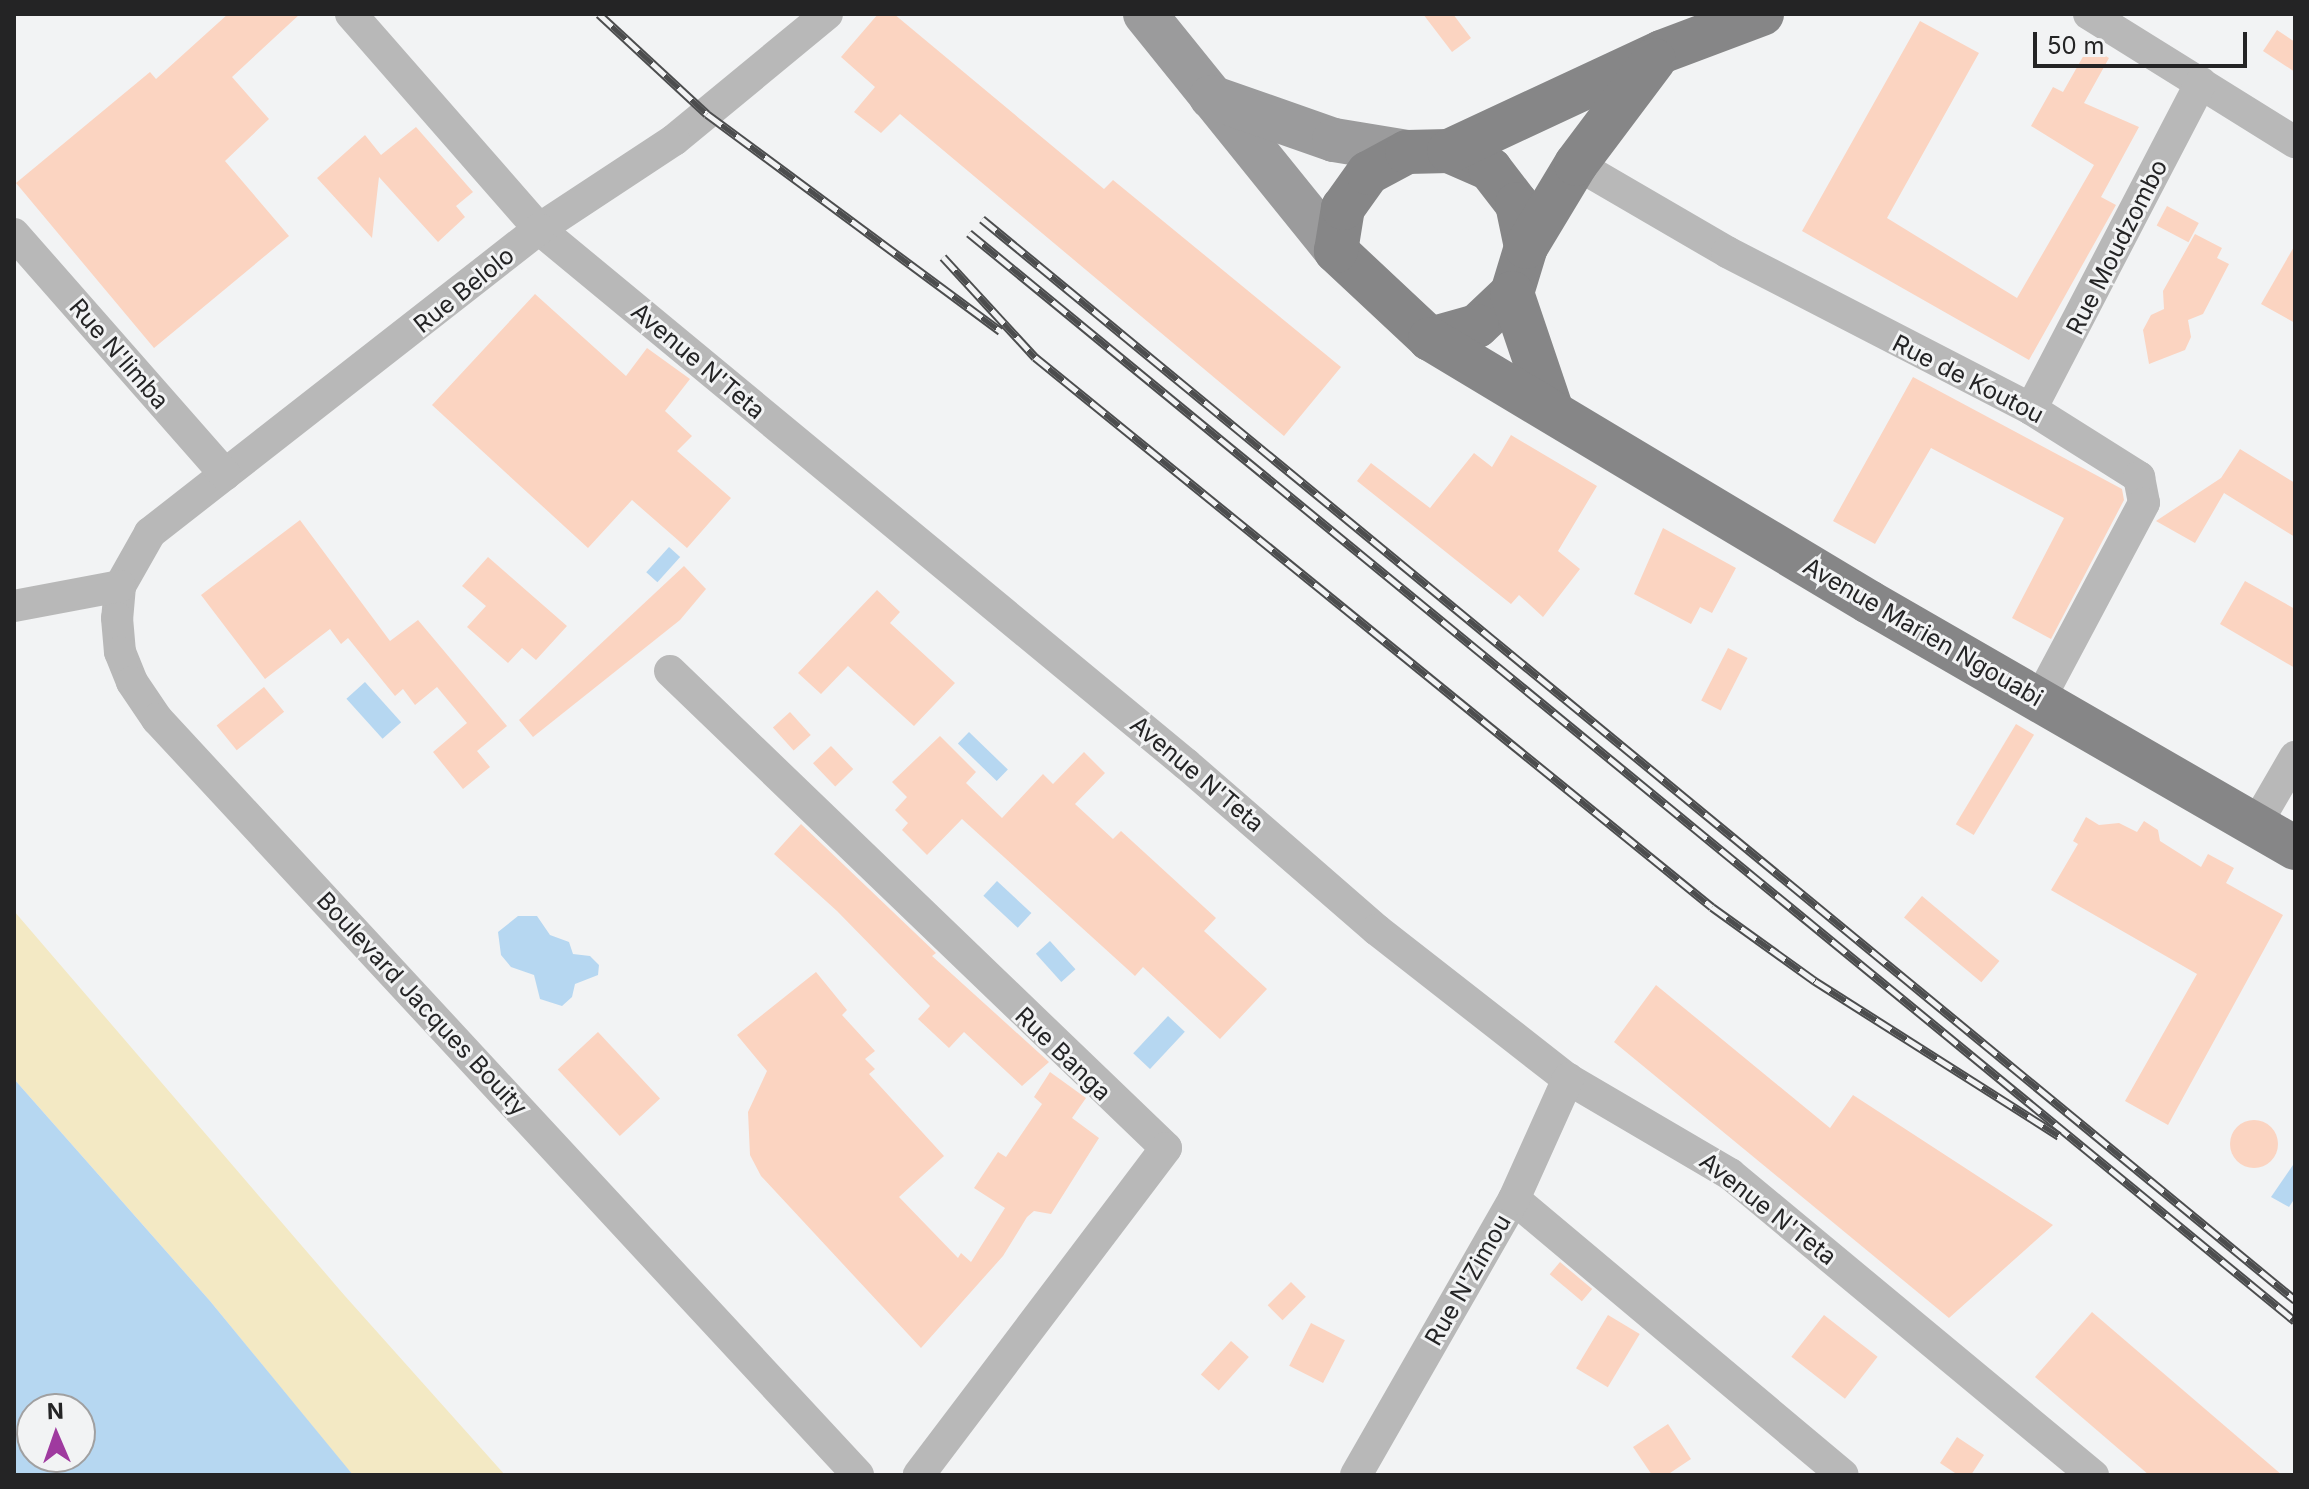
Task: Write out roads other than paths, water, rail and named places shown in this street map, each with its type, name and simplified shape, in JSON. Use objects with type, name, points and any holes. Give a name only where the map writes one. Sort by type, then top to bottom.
[{"type":"main road","points":[[1661,52],[1576,164],[1526,247],[1512,293],[1477,326],[1430,339],[1336,251],[1343,208],[1368,173],[1407,152],[1449,151],[1661,52],[1762,14]]},
{"type":"main road","points":[[1449,151],[1490,169],[1517,204],[1526,247]]},
{"type":"main road","points":[[1512,293],[1552,411]]},
{"type":"main road","name":"Avenue Marien Ngouabi","points":[[1430,339],[2295,848]]},
{"type":"street","name":"Avenue N'Teta","points":[[351,14],[539,229],[1186,764],[1377,930],[1568,1079],[1730,1174],[2093,1475]]},
{"type":"street","name":"Rue Belolo","points":[[120,586],[150,533],[539,229],[674,140],[827,14]]},
{"type":"street","points":[[1145,14],[1208,96],[1336,251]]},
{"type":"street","points":[[2089,14],[2295,142]]},
{"type":"street","name":"Rue Moudzombo","points":[[2031,409],[2201,83]]},
{"type":"street","points":[[1208,96],[1334,140],[1407,152]]},
{"type":"street","name":"Rue de Koutou","points":[[1576,164],[1740,259],[2031,409],[2132,470],[2145,490],[2144,503],[2040,699]]},
{"type":"street","name":"Rue N'limba","points":[[14,234],[225,474]]},
{"type":"street","points":[[14,606],[120,586]]},
{"type":"street","name":"Boulevard Jacques Bouity","points":[[120,586],[120,652],[132,682],[157,719],[858,1475]]},
{"type":"street","name":"Rue Banga","points":[[670,671],[1166,1148],[919,1475]]},
{"type":"street","points":[[2255,826],[2295,757]]},
{"type":"street","name":"Rue N'Zimou","points":[[1356,1475],[1514,1199],[1568,1079]]},
{"type":"street","points":[[1514,1199],[1843,1475]]},
{"type":"water","points":[[669,547],[680,557],[657,582],[646,572]]},
{"type":"water","points":[[365,682],[401,722],[383,739],[346,699]]},
{"type":"water","points":[[969,732],[1008,770],[997,781],[958,744]]},
{"type":"water","points":[[997,881],[1031,913],[1018,928],[983,896]]},
{"type":"water","points":[[518,916],[537,916],[550,935],[569,942],[573,954],[590,956],[599,965],[598,975],[575,984],[572,997],[562,1006],[540,999],[534,975],[511,967],[501,955],[498,932]]},
{"type":"water","points":[[1050,941],[1075,969],[1061,982],[1036,954]]},
{"type":"water","points":[[1168,1016],[1185,1032],[1150,1069],[1133,1053]]},
{"type":"water","points":[[14,1079],[210,1301],[353,1475],[14,1475]]},
{"type":"water","points":[[2295,1162],[2295,1198],[2289,1207],[2271,1197]]},
{"type":"railway","points":[[599,14],[707,114],[1000,331]]},
{"type":"railway","points":[[982,219],[2295,1300]]},
{"type":"railway","points":[[969,233],[2295,1321]]},
{"type":"railway","points":[[943,257],[1035,357],[1712,907],[1815,981],[2059,1136]]}]
